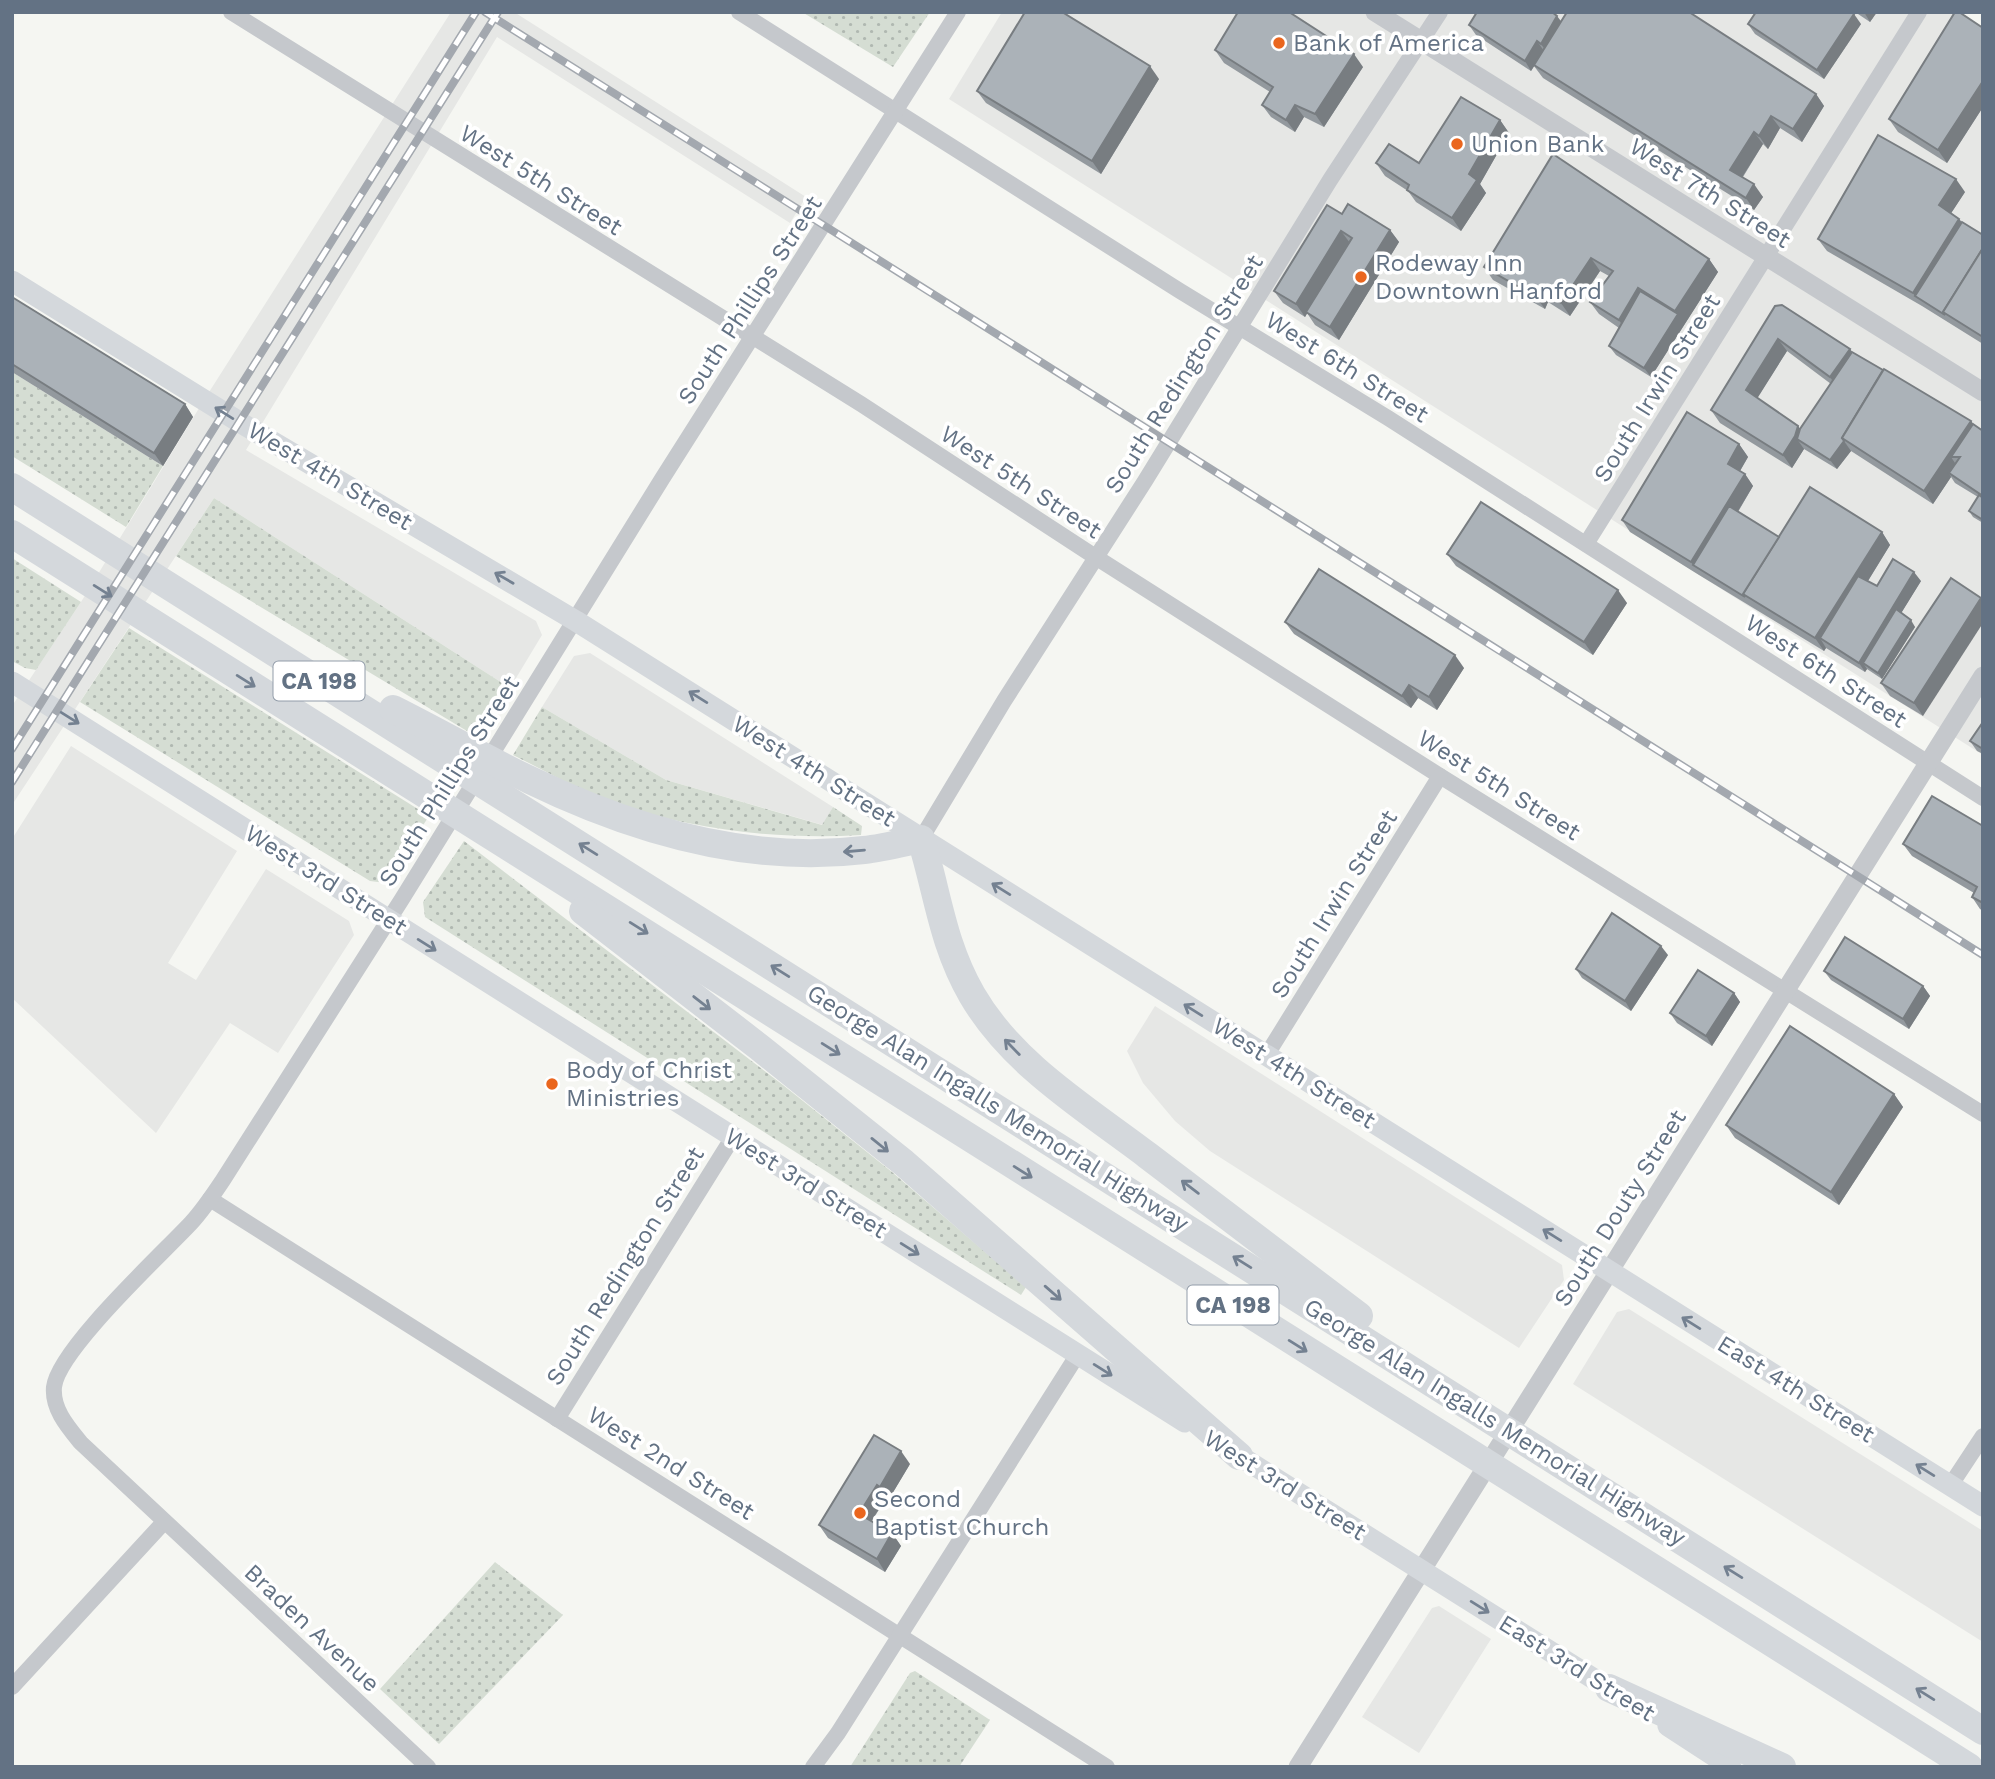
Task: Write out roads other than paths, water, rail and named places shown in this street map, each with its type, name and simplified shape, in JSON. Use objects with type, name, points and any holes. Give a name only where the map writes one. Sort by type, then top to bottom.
[{"type":"highway","name":"CA 198","points":[[12,488],[205,609],[521,791]]},
{"type":"highway","name":"George Alan Ingalls Memorial Highway","points":[[12,534],[1373,1394],[1969,1767]]},
{"type":"highway","name":"George Alan Ingalls Memorial Highway","points":[[521,791],[1445,1390],[1983,1731]]},
{"type":"highway","points":[[521,791],[587,806],[648,828],[724,845],[803,852],[839,852],[866,850],[921,839],[938,912],[957,966],[981,1010],[1013,1049],[1053,1084],[1361,1318],[1445,1390]]},
{"type":"highway","points":[[495,837],[571,902],[904,1163],[1239,1456]]},
{"type":"highway","points":[[1609,1688],[1782,1767]]},
{"type":"main road","name":"West 4th Street","points":[[12,281],[240,423],[576,621],[1610,1272]]},
{"type":"main road","name":"West 3rd Street","points":[[12,681],[1422,1570]]},
{"type":"main road","name":"East 4th Street","points":[[1610,1272],[1983,1506]]},
{"type":"main road","name":"East 3rd Street","points":[[1422,1570],[1731,1767]]},
{"type":"street","name":"West 5th Street","points":[[231,12],[752,339],[861,404],[1440,776],[1983,1114]]},
{"type":"street","name":"West 6th Street","points":[[739,12],[1586,544],[1983,798]]},
{"type":"street","name":"South Phillips Street","points":[[164,1522],[81,1443],[64,1422],[55,1404],[54,1386],[60,1367],[71,1350],[193,1221],[210,1199],[389,920],[662,479],[958,12]]},
{"type":"street","name":"West 7th Street","points":[[1375,12],[1983,392]]},
{"type":"street","name":"South Redington Street","points":[[921,839],[1238,326],[1440,12]]},
{"type":"street","name":"South Irwin Street","points":[[1586,544],[1919,12]]},
{"type":"street","name":"South Douty Street","points":[[1298,1767],[1983,676]]},
{"type":"street","name":"South Irwin Street","points":[[1266,1056],[1440,776]]},
{"type":"street","name":"South Redington Street","points":[[557,1419],[733,1137]]},
{"type":"street","name":"West 2nd Street","points":[[210,1199],[1107,1767]]},
{"type":"street","points":[[813,1767],[901,1635],[1077,1354]]},
{"type":"street","points":[[1950,1486],[1983,1436]]},
{"type":"street","points":[[12,1687],[164,1522]]},
{"type":"street","name":"Braden Avenue","points":[[164,1522],[428,1767]]},
{"type":"railway","points":[[12,749],[476,12]]},
{"type":"railway","points":[[485,12],[1983,955]]},
{"type":"railway","points":[[12,782],[498,12]]},
{"type":"place","name":"Bank of America","points":[[1279,43]]},
{"type":"place","name":"Union Bank","points":[[1457,144]]},
{"type":"place","name":"Rodeway Inn Downtown Hanford","points":[[1361,277]]},
{"type":"place","name":"Body of Christ Ministries","points":[[552,1084]]},
{"type":"place","name":"Second Baptist Church","points":[[860,1513]]}]
